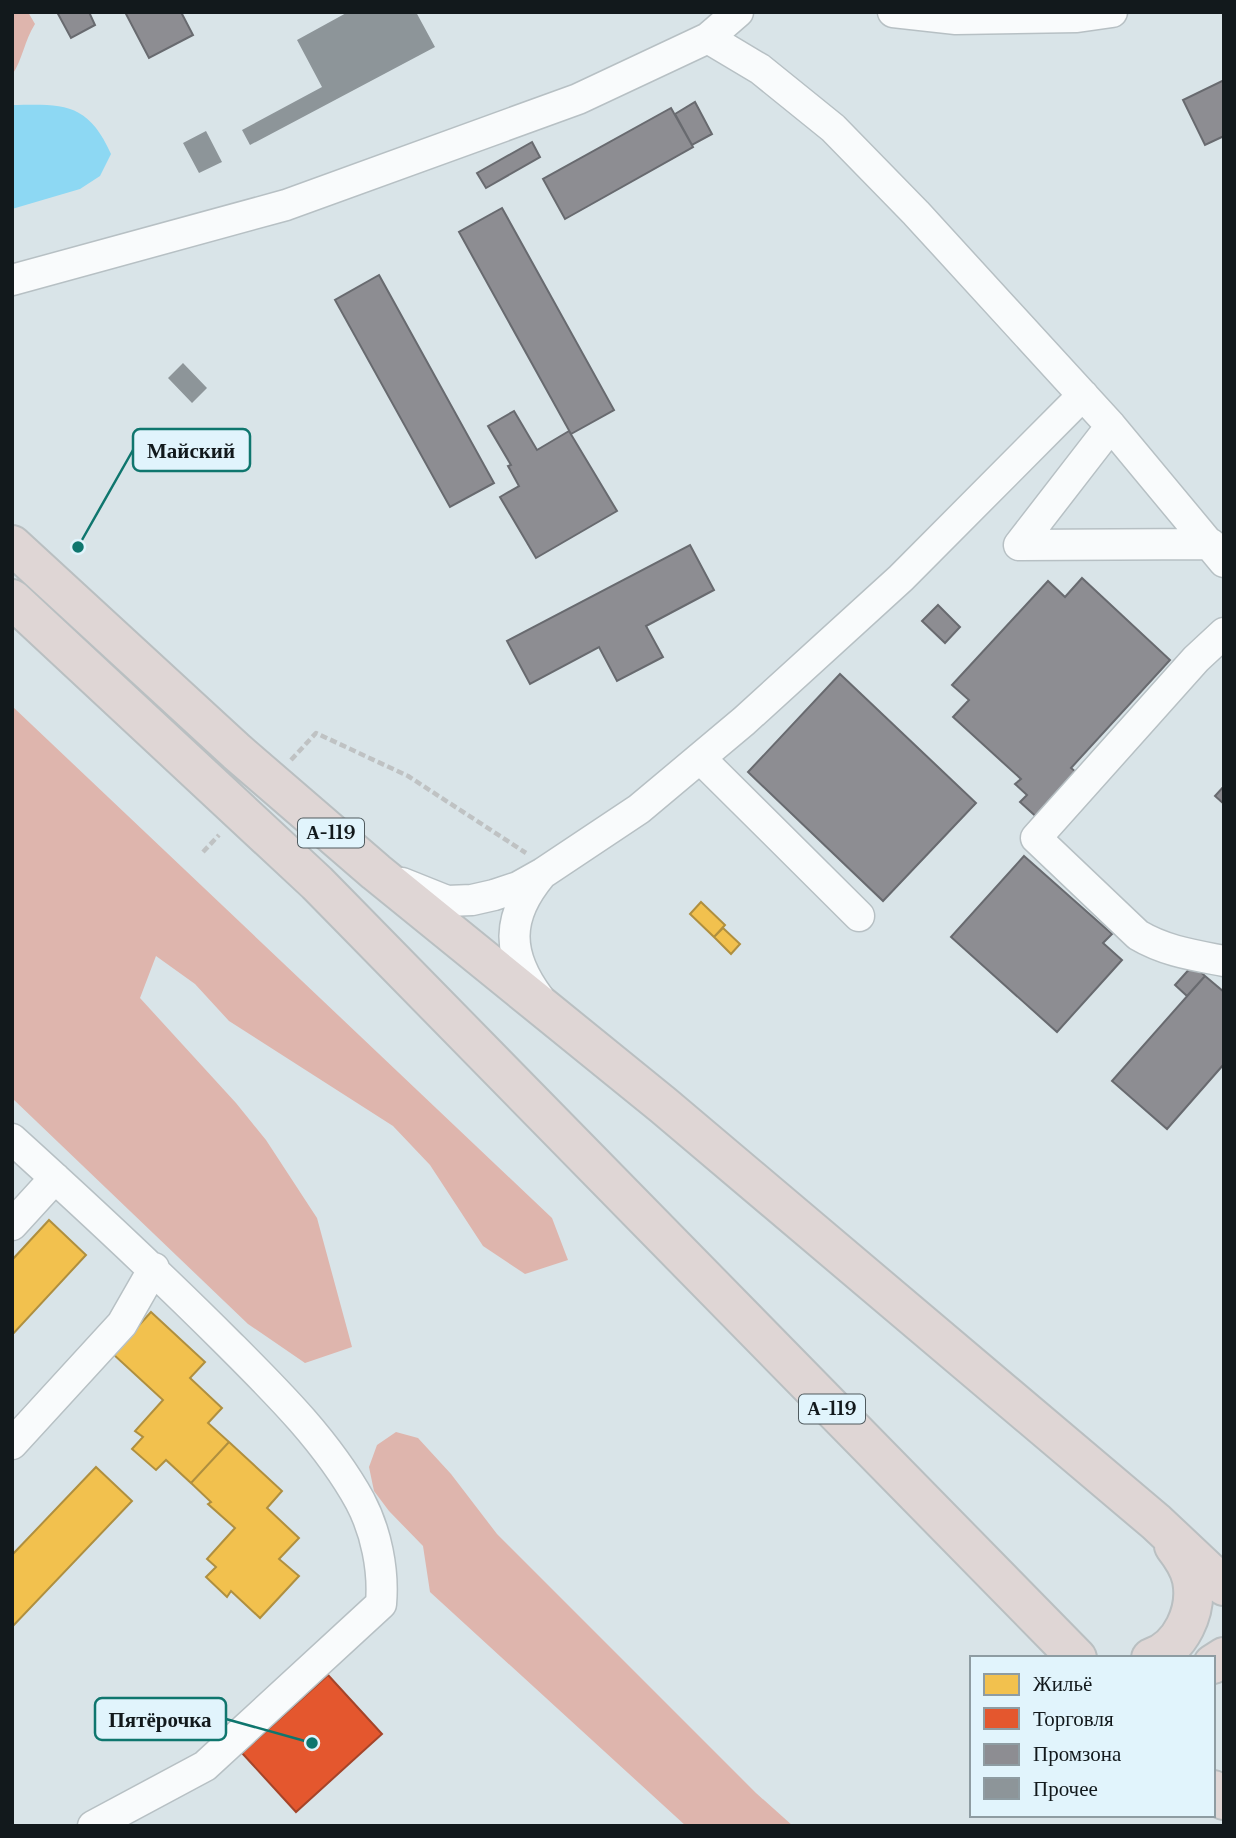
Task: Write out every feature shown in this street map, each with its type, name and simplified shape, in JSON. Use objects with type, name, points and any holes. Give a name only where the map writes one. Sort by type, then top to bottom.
[{"type":"highway","name":"А-119","points":[[12,545],[237,752],[376,872],[547,1009],[1156,1522],[1224,1586]]},
{"type":"highway","name":"А-119","points":[[12,599],[317,883],[1068,1649]]},
{"type":"highway","points":[[1156,1522],[1180,1554],[1192,1580],[1192,1608],[1182,1634],[1157,1656]]},
{"type":"highway","points":[[1068,1649],[1088,1656]]},
{"type":"street","points":[[12,280],[286,205],[578,99],[708,38],[738,12]]},
{"type":"street","points":[[893,12],[956,19],[1077,17],[1112,12]]},
{"type":"street","points":[[708,38],[760,69],[833,128],[916,213],[1083,395],[1217,553]]},
{"type":"street","points":[[376,872],[447,901],[494,895],[518,887],[547,870],[639,809],[744,722],[901,578],[1083,395]]},
{"type":"street","points":[[1111,426],[1018,545],[1217,553]]},
{"type":"street","points":[[1224,633],[1196,659],[1036,838],[1139,935],[1157,946],[1224,961]]},
{"type":"street","points":[[700,758],[859,916]]},
{"type":"street","points":[[547,870],[526,894],[516,916],[514,935],[518,961],[528,983],[547,1009]]},
{"type":"street","points":[[12,1139],[154,1268],[281,1397],[337,1463],[361,1503],[371,1528],[383,1582],[381,1604],[205,1766],[93,1826]]},
{"type":"street","points":[[12,1225],[55,1178]]},
{"type":"street","points":[[12,1444],[122,1324],[154,1268]]},
{"type":"path","points":[[288,763],[316,733],[408,776],[547,870]]},
{"type":"path","points":[[203,852],[219,835]]},
{"type":"shaded area","points":[[12,12],[28,12],[35,24],[12,75]]},
{"type":"shaded area","points":[[12,706],[552,1218],[568,1260],[525,1274],[483,1246],[430,1165],[393,1126],[229,1021],[195,984],[156,956],[140,998],[236,1103],[266,1140],[317,1218],[352,1347],[305,1363],[248,1324],[12,1098]]},
{"type":"shaded area","points":[[396,1432],[418,1438],[451,1474],[497,1534],[756,1793],[793,1826],[686,1826],[430,1592],[423,1546],[389,1511],[374,1491],[369,1467],[377,1445]]},
{"type":"water","points":[[12,105],[60,106],[83,115],[93,124],[111,154],[100,176],[80,189],[12,209]]},
{"type":"building: Жильё","points":[[701,902],[725,925],[714,937],[690,914]]},
{"type":"building: Жильё","points":[[723,928],[740,944],[731,954],[714,937]]},
{"type":"building: Жильё","points":[[49,1220],[86,1255],[12,1335],[12,1260]]},
{"type":"building: Жильё","points":[[151,1312],[205,1362],[190,1378],[222,1408],[208,1423],[229,1442],[191,1483],[166,1460],[156,1470],[132,1449],[143,1437],[135,1431],[163,1400],[113,1354]]},
{"type":"building: Жильё","points":[[229,1442],[282,1491],[267,1508],[299,1538],[279,1559],[299,1576],[260,1618],[231,1591],[227,1597],[206,1577],[216,1567],[207,1559],[235,1528],[208,1504],[211,1502],[191,1483]]},
{"type":"building: Жильё","points":[[96,1467],[132,1501],[12,1627],[12,1555]]},
{"type":"building: Торговля","points":[[328,1675],[382,1734],[296,1812],[242,1753]]},
{"type":"building: Промзона","points":[[57,12],[89,12],[95,25],[71,38]]},
{"type":"building: Промзона","points":[[125,12],[181,12],[193,35],[149,58]]},
{"type":"building: Промзона","points":[[1224,80],[1224,136],[1205,145],[1183,100]]},
{"type":"building: Промзона","points":[[695,102],[712,134],[692,145],[675,114]]},
{"type":"building: Промзона","points":[[671,108],[693,147],[565,219],[543,179]]},
{"type":"building: Промзона","points":[[532,142],[540,157],[486,188],[477,173]]},
{"type":"building: Промзона","points":[[502,208],[614,410],[571,434],[459,232]]},
{"type":"building: Промзона","points":[[379,275],[494,483],[450,507],[335,300]]},
{"type":"building: Промзона","points":[[514,411],[537,450],[569,431],[617,511],[536,558],[500,497],[519,486],[508,466],[511,465],[488,426]]},
{"type":"building: Промзона","points":[[690,545],[714,590],[646,626],[663,657],[617,681],[599,647],[530,684],[507,641]]},
{"type":"building: Промзона","points":[[1082,578],[1170,660],[1071,768],[1082,777],[1041,821],[1020,802],[1027,795],[1015,784],[1021,779],[953,717],[969,700],[952,685],[1048,581],[1065,597]]},
{"type":"building: Промзона","points":[[938,605],[960,627],[945,643],[922,621]]},
{"type":"building: Промзона","points":[[840,674],[976,803],[883,901],[748,772]]},
{"type":"building: Промзона","points":[[1224,786],[1224,804],[1215,796]]},
{"type":"building: Промзона","points":[[1024,856],[1112,934],[1103,943],[1122,960],[1057,1032],[951,937]]},
{"type":"building: Промзона","points":[[1193,965],[1205,976],[1187,996],[1175,985]]},
{"type":"building: Промзона","points":[[1205,976],[1224,992],[1224,1064],[1167,1129],[1112,1081]]},
{"type":"building: Прочее","points":[[348,12],[416,12],[435,47],[250,145],[242,130],[322,87],[297,40]]},
{"type":"building: Прочее","points":[[206,131],[222,162],[199,173],[183,143]]},
{"type":"building: Прочее","points":[[183,363],[207,388],[192,403],[168,378]]},
{"type":"place","name":"Майский","points":[[78,547]]},
{"type":"place","name":"Пятёрочка","points":[[312,1743]]}]
